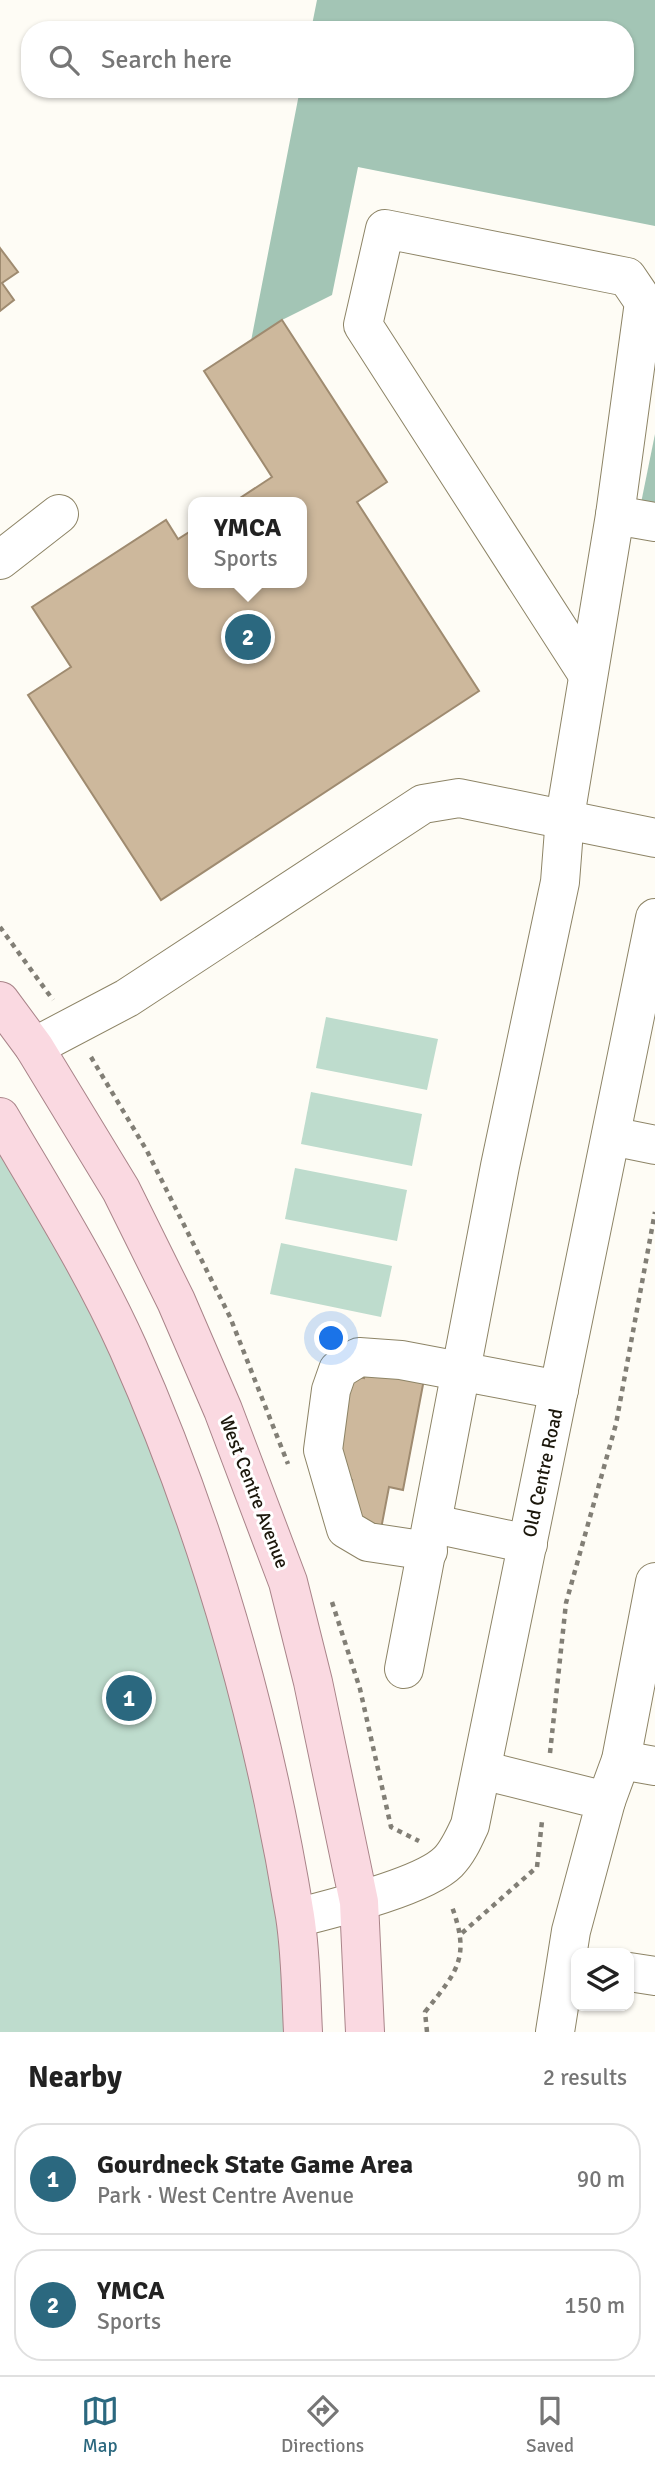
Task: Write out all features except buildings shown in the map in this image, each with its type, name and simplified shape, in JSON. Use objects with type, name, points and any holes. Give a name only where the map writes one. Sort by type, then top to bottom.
[{"type":"main road","name":"West Centre Avenue","points":[[0,1001],[34,1047],[121,1190],[170,1288],[252,1484],[288,1582],[313,1682],[359,1902],[365,2032]]},
{"type":"main road","points":[[0,1117],[60,1218],[127,1346],[184,1482],[227,1617],[267,1772],[296,1918],[303,2032]]},
{"type":"street","points":[[404,1669],[463,1372],[500,1166],[560,882],[565,817],[615,516],[644,302],[627,277],[385,229],[363,325],[588,675]]},
{"type":"street","points":[[0,560],[59,514]]},
{"type":"street","points":[[615,516],[655,522]]},
{"type":"street","points":[[34,1047],[127,998],[423,804],[459,798],[565,817],[655,838]]},
{"type":"street","name":"Old Centre Road","points":[[296,1918],[359,1902],[429,1875],[447,1863],[470,1825],[655,918]]},
{"type":"street","points":[[611,1136],[655,1145]]},
{"type":"street","points":[[528,1544],[431,1537],[368,1542],[346,1530],[323,1450],[331,1390],[338,1370],[359,1357],[401,1360],[559,1390]]},
{"type":"street","points":[[572,1948],[572,1931],[606,1801],[638,1763],[655,1582]]},
{"type":"street","points":[[482,1770],[606,1801]]},
{"type":"street","points":[[555,2032],[571,1965]]},
{"type":"street","points":[[634,1973],[655,1976]]},
{"type":"path","points":[[462,1933],[537,1867],[566,1603],[616,1424],[655,1212]]},
{"type":"green space","points":[[317,0],[655,0],[655,226],[358,167],[332,295],[282,320],[251,341],[298,98],[634,98],[634,21],[313,21]]},
{"type":"green space","points":[[655,434],[655,509],[640,508]]},
{"type":"green space","points":[[326,1017],[438,1039],[427,1090],[316,1068]]},
{"type":"green space","points":[[311,1092],[422,1114],[412,1166],[301,1144]]},
{"type":"green space","points":[[0,1107],[211,1513],[314,2032],[0,2032]]},
{"type":"green space","points":[[295,1168],[407,1190],[397,1241],[285,1219]]},
{"type":"green space","points":[[281,1243],[392,1266],[381,1317],[270,1294]]},
{"type":"place","name":"YMCA","points":[[248,637]]},
{"type":"place","name":"Gourdneck State Game Area","points":[[129,1698]]}]
